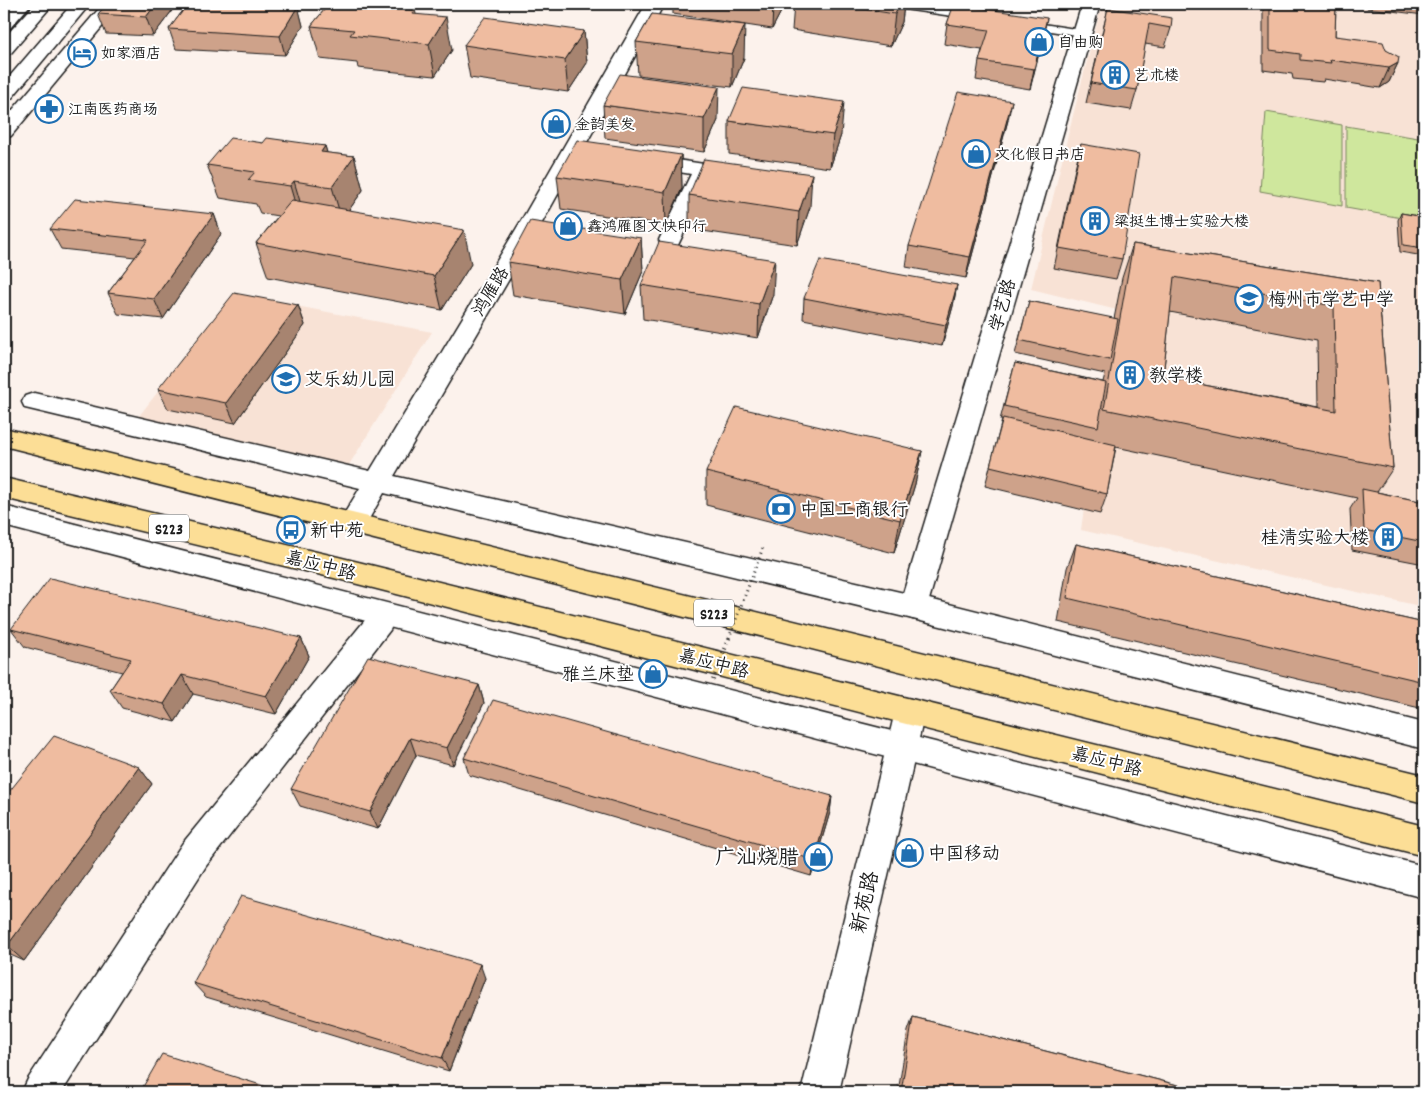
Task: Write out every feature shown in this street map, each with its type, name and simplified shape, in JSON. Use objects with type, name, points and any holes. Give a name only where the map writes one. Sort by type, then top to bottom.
[{"type":"main road","name":"S223","points":[[4,437],[1424,789]]},
{"type":"main road","name":"嘉应中路","points":[[4,488],[334,567],[1424,840]]},
{"type":"street","points":[[4,95],[81,4]]},
{"type":"street","points":[[4,132],[112,4]]},
{"type":"street","name":"鸿雁路","points":[[352,524],[532,221],[655,4]]},
{"type":"street","name":"学艺路","points":[[914,607],[1090,4]]},
{"type":"street","points":[[4,24],[32,6]]},
{"type":"street","points":[[4,49],[32,6]]},
{"type":"street","points":[[625,158],[704,170],[670,240]]},
{"type":"street","points":[[34,402],[914,607],[1424,736]]},
{"type":"street","points":[[4,516],[1424,882]]},
{"type":"street","points":[[41,1092],[194,855],[380,622]]},
{"type":"street","name":"新苑路","points":[[820,1092],[900,747],[910,712]]},
{"type":"lane","points":[[890,4],[986,18]]},
{"type":"lane","points":[[1015,23],[1082,33]]},
{"type":"path","points":[[714,680],[764,545]]},
{"type":"shaded area","name":"梅州市学艺中学","points":[[1102,4],[1424,4],[1424,607],[1081,530],[1093,442],[1117,310],[1031,289]]},
{"type":"shaded area","name":"艾乐幼儿园","points":[[234,294],[432,332],[347,468],[132,425]]},
{"type":"green space","points":[[1266,112],[1342,125],[1342,206],[1260,191]]},
{"type":"green space","points":[[1346,126],[1424,139],[1424,222],[1346,208]]},
{"type":"building","points":[[107,4],[156,4],[146,17],[98,14]]},
{"type":"building","points":[[188,4],[298,6],[280,36],[169,29]]},
{"type":"building","points":[[329,4],[386,8],[390,4],[405,4],[401,9],[415,10],[413,14],[446,17],[429,44],[350,35],[354,30],[311,26]]},
{"type":"building","points":[[831,4],[900,4],[895,14]]},
{"type":"building","points":[[954,4],[1047,18],[1034,69],[979,61],[989,30],[947,24]]},
{"type":"building","points":[[1270,4],[1336,4],[1335,36],[1383,42],[1386,50],[1399,57],[1398,63],[1389,68],[1330,60],[1331,63],[1300,60],[1300,54],[1270,50]]},
{"type":"building","name":"艺术楼","points":[[1108,8],[1172,18],[1171,28],[1149,24],[1137,90],[1091,83]]},
{"type":"building","points":[[652,14],[745,25],[732,54],[636,42]]},
{"type":"building","points":[[485,17],[584,31],[565,60],[464,45]]},
{"type":"building","points":[[620,74],[719,87],[704,119],[603,105]]},
{"type":"building","points":[[743,88],[844,102],[833,135],[729,121]]},
{"type":"building","points":[[958,92],[1012,101],[970,257],[909,246]]},
{"type":"building","points":[[230,138],[263,143],[267,138],[325,146],[321,152],[354,156],[332,187],[294,181],[290,186],[248,180],[255,172],[207,165]]},
{"type":"building","points":[[577,140],[681,155],[665,192],[557,176]]},
{"type":"building","name":"梁挺生博士实验大楼","points":[[1081,144],[1139,154],[1122,259],[1059,248]]},
{"type":"building","points":[[704,159],[812,174],[799,212],[689,195]]},
{"type":"building","points":[[75,199],[214,214],[154,299],[108,293],[148,240],[50,229]]},
{"type":"building","points":[[292,200],[464,230],[434,276],[256,243]]},
{"type":"building","points":[[1401,213],[1424,217],[1424,248],[1403,245]]},
{"type":"building","points":[[530,221],[641,238],[622,280],[508,262]]},
{"type":"building","points":[[659,242],[775,260],[759,304],[641,285]]},
{"type":"building","points":[[1133,244],[1378,283],[1393,468],[1104,409]],"holes":[[[1174,277],[1334,306],[1336,411],[1163,377]]]},
{"type":"building","points":[[820,260],[957,285],[946,325],[804,298]]},
{"type":"building","points":[[234,293],[298,305],[226,403],[158,389]]},
{"type":"building","points":[[1029,301],[1118,319],[1110,360],[1019,340]]},
{"type":"building","points":[[1015,363],[1106,383],[1098,427],[1004,406]]},
{"type":"building","points":[[736,407],[922,451],[900,520],[706,472]]},
{"type":"building","points":[[1003,418],[1116,445],[1107,494],[990,466]]},
{"type":"building","points":[[1362,489],[1424,502],[1424,542],[1364,530]]},
{"type":"building","points":[[1076,544],[1424,623],[1424,682],[1067,598]]},
{"type":"building","points":[[50,578],[301,638],[266,696],[182,675],[164,704],[110,690],[131,659],[11,629]]},
{"type":"building","points":[[368,656],[479,685],[447,748],[410,738],[370,812],[291,789]]},
{"type":"building","points":[[493,700],[832,796],[814,860],[464,758]]},
{"type":"building","points":[[54,736],[139,767],[7,946],[4,945],[4,798]]},
{"type":"building","points":[[241,896],[480,964],[442,1058],[193,983]]},
{"type":"building","points":[[913,1017],[1205,1092],[901,1092]]},
{"type":"building","points":[[162,1054],[283,1092],[140,1092]]},
{"type":"place","name":"自由购","points":[[1039,42]]},
{"type":"place","name":"如家酒店","points":[[82,53]]},
{"type":"place","name":"艺术楼","points":[[1115,75]]},
{"type":"place","name":"江南医药商场","points":[[49,109]]},
{"type":"place","name":"金韵美发","points":[[556,124]]},
{"type":"place","name":"文化假日书店","points":[[976,154]]},
{"type":"place","name":"梁挺生博士实验大楼","points":[[1095,221]]},
{"type":"place","name":"鑫鸿雁图文快印行","points":[[568,226]]},
{"type":"place","name":"梅州市学艺中学","points":[[1249,299]]},
{"type":"place","name":"教学楼","points":[[1130,375]]},
{"type":"place","name":"艾乐幼儿园","points":[[286,379]]},
{"type":"place","name":"中国工商银行","points":[[781,509]]},
{"type":"place","name":"新中苑","points":[[291,530]]},
{"type":"place","name":"桂清实验大楼","points":[[1388,537]]},
{"type":"place","name":"雅兰床垫","points":[[653,674]]},
{"type":"place","name":"中国移动","points":[[909,853]]},
{"type":"place","name":"广汕烧腊","points":[[818,857]]}]
